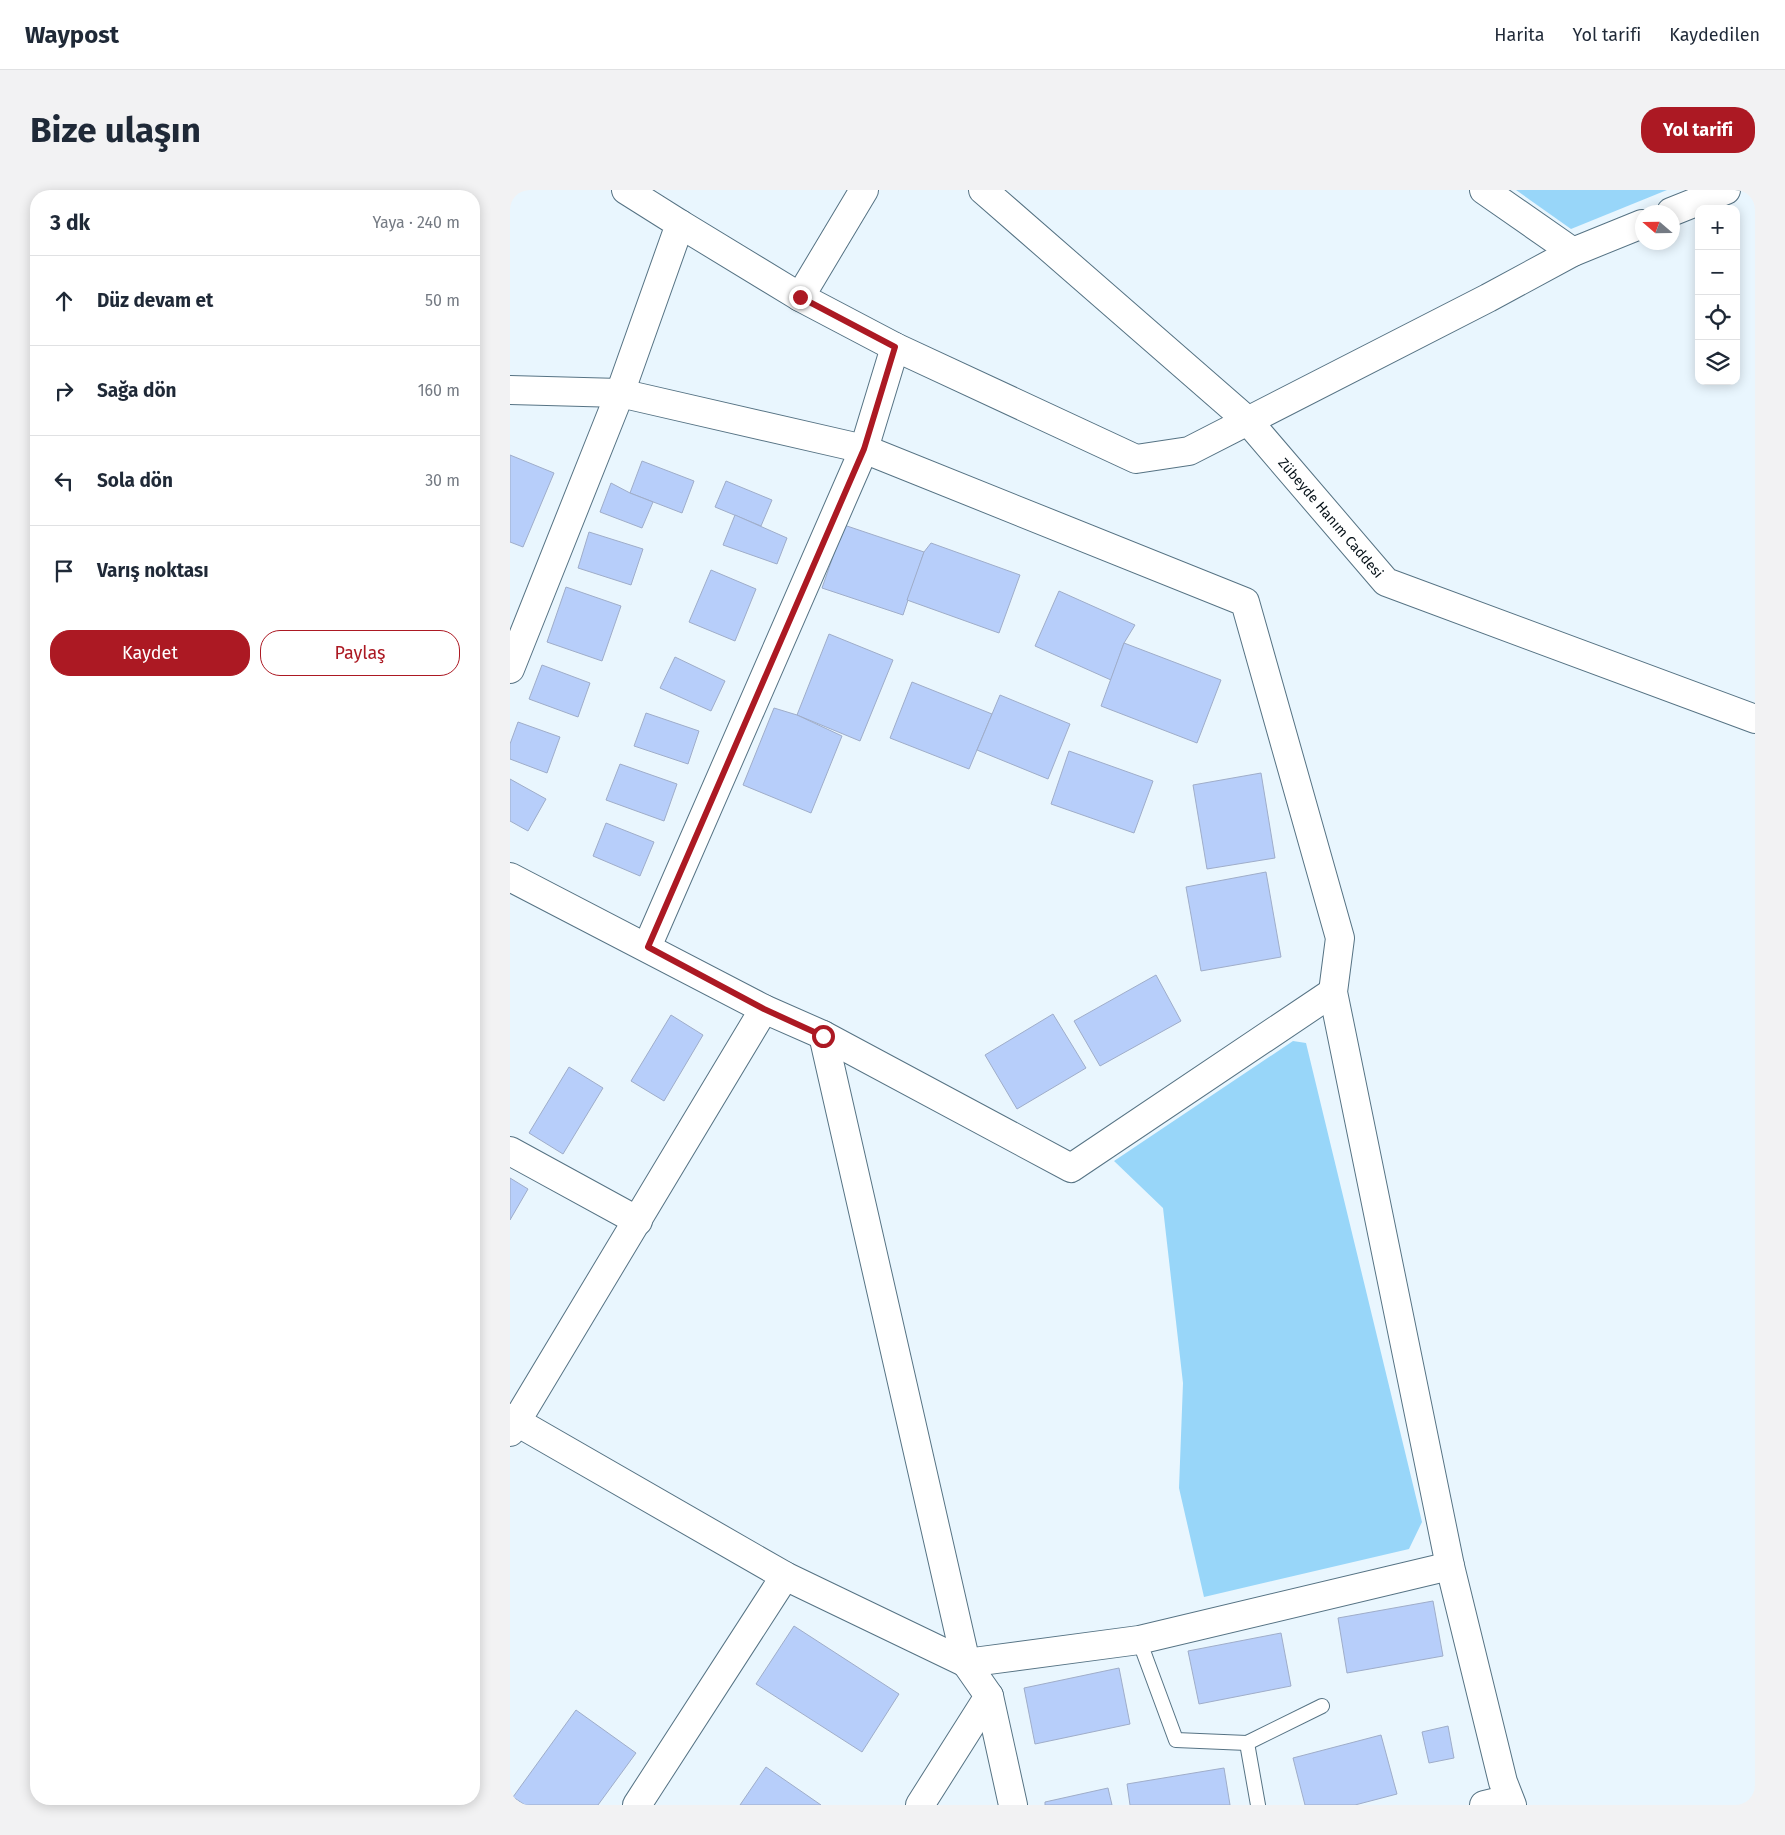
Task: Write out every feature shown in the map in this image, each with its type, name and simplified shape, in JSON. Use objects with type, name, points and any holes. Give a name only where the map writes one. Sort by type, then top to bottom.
[{"type":"street","points":[[626,190],[800,297],[895,347],[1136,459],[1190,451],[1488,298],[1573,252],[1635,227]]},
{"type":"street","points":[[800,297],[864,190]]},
{"type":"street","name":"Zübeyde Hanım Caddesi","points":[[983,190],[1248,421],[1386,582],[1755,719]]},
{"type":"street","points":[[1484,190],[1573,252]]},
{"type":"street","points":[[1680,208],[1725,190]]},
{"type":"street","points":[[510,669],[620,393],[680,224]]},
{"type":"street","points":[[648,947],[864,449],[895,347]]},
{"type":"street","points":[[510,390],[620,393],[864,449],[1245,602],[1340,938],[1333,992],[1450,1566],[1503,1782],[1502,1803]]},
{"type":"street","points":[[510,877],[648,947],[764,1009],[823,1036],[1071,1168],[1333,992]]},
{"type":"street","points":[[764,1009],[638,1221],[512,1424],[785,1576],[966,1663],[1139,1640],[1450,1566]]},
{"type":"street","points":[[823,1036],[966,1663],[989,1696],[1013,1805]]},
{"type":"street","points":[[510,1152],[638,1221]]},
{"type":"street","points":[[637,1805],[785,1576]]},
{"type":"street","points":[[920,1805],[989,1696]]},
{"type":"lane","points":[[1139,1640],[1176,1740],[1247,1743],[1322,1706]]},
{"type":"lane","points":[[1247,1743],[1258,1805]]},
{"type":"shaded area","points":[[1516,190],[1667,190],[1571,229]]},
{"type":"shaded area","points":[[1293,1041],[1306,1043],[1422,1522],[1409,1549],[1204,1597],[1179,1488],[1183,1383],[1163,1208],[1114,1161]]},
{"type":"building","points":[[510,455],[554,473],[523,547],[510,542]]},
{"type":"building","points":[[642,461],[694,481],[682,513],[630,493]]},
{"type":"building","points":[[726,481],[772,500],[761,526],[715,507]]},
{"type":"building","points":[[611,483],[653,502],[642,528],[600,512]]},
{"type":"building","points":[[735,515],[787,538],[777,564],[723,545]]},
{"type":"building","points":[[844,525],[924,552],[903,615],[822,588]]},
{"type":"building","points":[[589,532],[643,549],[631,585],[578,568]]},
{"type":"building","points":[[931,543],[1020,575],[999,633],[907,600],[924,552]]},
{"type":"building","points":[[711,570],[756,589],[735,641],[689,622]]},
{"type":"building","points":[[566,587],[621,606],[602,661],[547,642]]},
{"type":"building","points":[[1059,591],[1135,625],[1124,643],[1111,680],[1035,646]]},
{"type":"building","points":[[829,634],[893,660],[860,741],[797,715]]},
{"type":"building","points":[[1124,643],[1221,680],[1197,743],[1101,706]]},
{"type":"building","points":[[675,657],[725,681],[711,711],[660,688]]},
{"type":"building","points":[[542,665],[590,683],[578,717],[529,699]]},
{"type":"building","points":[[912,682],[992,714],[969,769],[890,738]]},
{"type":"building","points":[[1000,695],[1070,724],[1048,779],[977,750]]},
{"type":"building","points":[[774,708],[797,715],[842,736],[811,813],[743,785]]},
{"type":"building","points":[[646,713],[699,731],[688,764],[634,746]]},
{"type":"building","points":[[518,722],[560,737],[547,773],[510,759],[510,744]]},
{"type":"building","points":[[1069,751],[1153,781],[1134,833],[1051,804]]},
{"type":"building","points":[[620,764],[677,784],[664,821],[606,800]]},
{"type":"building","points":[[1261,773],[1275,858],[1207,869],[1193,785]]},
{"type":"building","points":[[510,779],[546,799],[528,831],[510,821]]},
{"type":"building","points":[[606,823],[654,842],[640,876],[593,856]]},
{"type":"building","points":[[1266,872],[1281,957],[1201,971],[1186,887]]},
{"type":"building","points":[[1156,975],[1181,1021],[1100,1066],[1074,1021]]},
{"type":"building","points":[[1053,1014],[1086,1068],[1017,1109],[985,1055]]},
{"type":"building","points":[[671,1015],[703,1035],[664,1101],[631,1081]]},
{"type":"building","points":[[569,1067],[603,1088],[563,1154],[529,1133]]},
{"type":"building","points":[[510,1178],[528,1189],[510,1220]]},
{"type":"building","points":[[1433,1601],[1443,1656],[1347,1673],[1338,1618]]},
{"type":"building","points":[[794,1626],[899,1694],[862,1752],[756,1684]]},
{"type":"building","points":[[1281,1633],[1291,1686],[1199,1704],[1188,1651]]},
{"type":"building","points":[[1119,1668],[1130,1724],[1035,1744],[1024,1688]]},
{"type":"building","points":[[576,1710],[636,1753],[598,1805],[525,1805],[513,1797]]},
{"type":"building","points":[[1448,1726],[1454,1758],[1429,1763],[1422,1732]]},
{"type":"building","points":[[1381,1735],[1397,1794],[1355,1805],[1305,1805],[1293,1758]]},
{"type":"building","points":[[766,1767],[821,1805],[740,1805]]},
{"type":"building","points":[[1224,1768],[1230,1805],[1130,1805],[1127,1784]]},
{"type":"building","points":[[1108,1788],[1112,1805],[1045,1805],[1045,1802]]},
{"type":"route","points":[[800,297],[895,347],[864,449],[648,947],[764,1009],[823,1036]]}]
